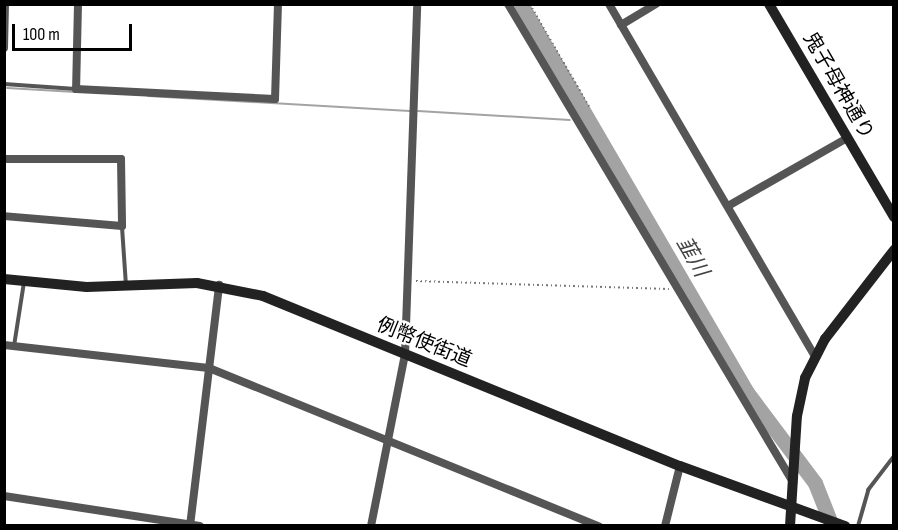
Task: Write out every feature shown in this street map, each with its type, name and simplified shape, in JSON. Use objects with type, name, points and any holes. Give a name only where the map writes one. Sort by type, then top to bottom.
[{"type":"main road","name":"鬼子母神通り","points":[[769,4],[894,217]]},
{"type":"main road","points":[[790,525],[800,397],[815,356],[892,256]]},
{"type":"main road","name":"例幣使街道","points":[[4,279],[87,288],[219,285],[263,296],[680,466],[845,525]]},
{"type":"street","points":[[4,48],[5,4]]},
{"type":"street","points":[[78,4],[75,89],[275,99],[278,4]]},
{"type":"street","points":[[372,525],[387,438],[405,355],[417,4]]},
{"type":"street","points":[[508,4],[793,482]]},
{"type":"street","points":[[609,4],[815,356]]},
{"type":"street","points":[[621,25],[656,4]]},
{"type":"street","points":[[728,206],[847,138]]},
{"type":"street","points":[[4,159],[121,159],[122,226],[4,216]]},
{"type":"street","points":[[190,524],[219,285]]},
{"type":"street","points":[[4,345],[210,368],[599,525]]},
{"type":"street","points":[[666,525],[680,466]]},
{"type":"street","points":[[4,496],[200,525]]},
{"type":"lane","points":[[4,84],[75,89]]},
{"type":"lane","points":[[122,226],[126,286]]},
{"type":"lane","points":[[14,346],[24,281]]},
{"type":"lane","points":[[858,525],[868,490],[894,456]]},
{"type":"path","points":[[530,4],[590,108]]},
{"type":"path","points":[[409,281],[677,289]]},
{"type":"waterway","name":"韮川","points":[[521,4],[746,391],[815,483],[832,526]]},
{"type":"waterway","points":[[7,88],[76,92]]},
{"type":"waterway","points":[[148,96],[410,111]]},
{"type":"waterway","points":[[418,111],[570,120]]}]
